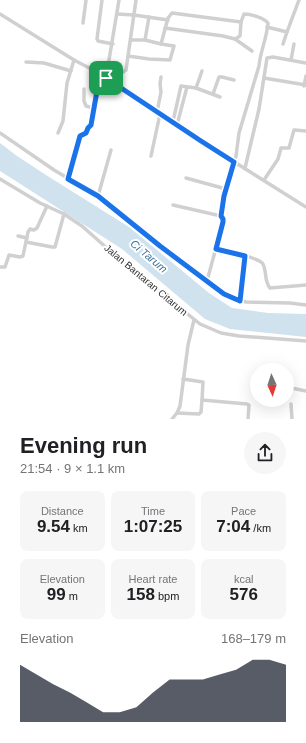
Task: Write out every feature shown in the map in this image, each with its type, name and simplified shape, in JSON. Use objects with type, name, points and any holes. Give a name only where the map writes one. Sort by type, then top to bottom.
[{"type":"street","points":[[83,23],[86,0]]},
{"type":"street","points":[[102,0],[97,39],[98,41],[113,44]]},
{"type":"street","points":[[106,78],[109,70],[119,0]]},
{"type":"street","points":[[109,70],[124,72],[131,40],[136,0]]},
{"type":"street","points":[[283,44],[299,0]]},
{"type":"street","points":[[161,44],[170,14],[177,13],[241,22]]},
{"type":"street","points":[[0,14],[74,60],[100,74],[158,113],[306,207]]},
{"type":"street","points":[[117,14],[168,20]]},
{"type":"street","points":[[207,282],[223,222],[221,216],[226,189],[234,162],[239,133],[259,66],[259,59],[265,41],[268,23],[266,20],[248,14],[243,15],[240,36],[235,40]]},
{"type":"street","points":[[145,40],[149,17]]},
{"type":"street","points":[[267,27],[287,32]]},
{"type":"street","points":[[165,28],[218,35],[235,40],[252,51]]},
{"type":"street","points":[[128,56],[170,60],[174,46],[145,40],[131,40]]},
{"type":"street","points":[[291,60],[294,44]]},
{"type":"street","points":[[245,168],[267,58],[269,57],[306,63]]},
{"type":"street","points":[[58,133],[63,121],[66,90],[74,60]]},
{"type":"street","points":[[26,62],[44,63],[71,71]]},
{"type":"street","points":[[196,88],[202,71]]},
{"type":"street","points":[[68,179],[80,136],[86,133],[91,125],[100,74]]},
{"type":"street","points":[[213,94],[219,77],[222,76],[234,80]]},
{"type":"street","points":[[264,78],[305,86],[306,76]]},
{"type":"street","points":[[151,156],[161,92],[161,77]]},
{"type":"street","points":[[172,122],[181,86],[196,88],[220,97]]},
{"type":"street","points":[[176,124],[187,87]]},
{"type":"street","points":[[84,89],[85,104],[86,106],[93,108]]},
{"type":"street","points":[[264,180],[278,159],[281,148],[288,148],[294,130],[306,131]]},
{"type":"street","points":[[0,133],[68,179],[98,196],[224,294],[240,301],[290,302],[306,305]]},
{"type":"street","points":[[98,196],[111,150]]},
{"type":"street","points":[[186,178],[226,189]]},
{"type":"street","name":"Jalan Bantaran Citarum","points":[[0,179],[64,214],[82,226],[117,257],[194,320],[210,329],[240,336],[306,341]]},
{"type":"street","points":[[173,205],[221,216]]},
{"type":"street","points":[[0,267],[5,267],[9,255],[22,257],[30,229],[34,230],[37,228],[47,206]]},
{"type":"street","points":[[18,236],[52,248],[55,247],[64,214]]},
{"type":"street","points":[[216,249],[245,256],[261,262],[264,266],[266,282],[270,288],[306,285]]},
{"type":"street","points":[[240,301],[245,256]]},
{"type":"street","points":[[172,419],[177,413],[181,400],[188,345],[194,320]]},
{"type":"street","points":[[177,413],[199,414],[200,412],[203,382],[183,379]]},
{"type":"street","points":[[294,388],[306,391]]},
{"type":"street","points":[[202,400],[247,404],[249,405],[248,419]]},
{"type":"street","points":[[291,407],[292,419]]},
{"type":"water","name":"Ci Tarum","points":[[0,143],[46,175],[129,227],[209,293],[232,308],[268,313],[306,314],[306,337],[230,329],[205,319],[122,249],[0,171]]},
{"type":"route","points":[[100,74],[106,78],[234,162],[224,196],[221,216],[223,222],[216,249],[245,256],[240,301],[224,294],[160,246],[98,196],[68,179],[80,136],[87,132],[91,125],[100,74]]}]
